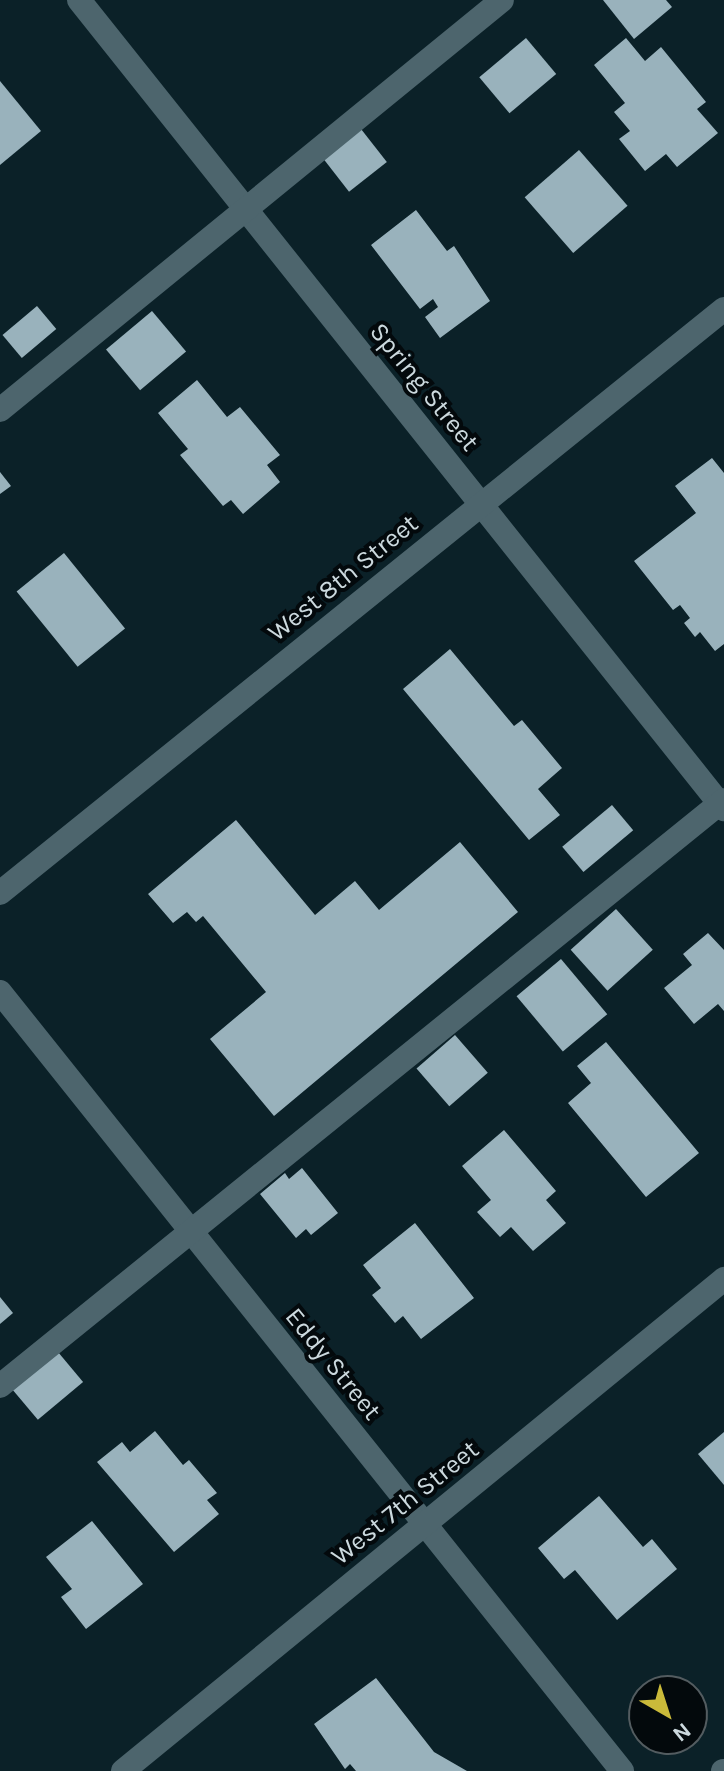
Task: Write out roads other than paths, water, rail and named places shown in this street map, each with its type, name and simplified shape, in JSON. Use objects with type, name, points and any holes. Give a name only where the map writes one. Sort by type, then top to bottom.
[{"type":"street","name":"Spring Street","points":[[79,0],[722,804]]},
{"type":"street","points":[[0,410],[244,207],[502,0]]},
{"type":"street","name":"West 8th Street","points":[[0,893],[724,309]]},
{"type":"street","points":[[0,1386],[722,804]]},
{"type":"street","name":"Eddy Street","points":[[0,992],[622,1771]]},
{"type":"street","name":"West 7th Street","points":[[123,1771],[724,1279]]}]
